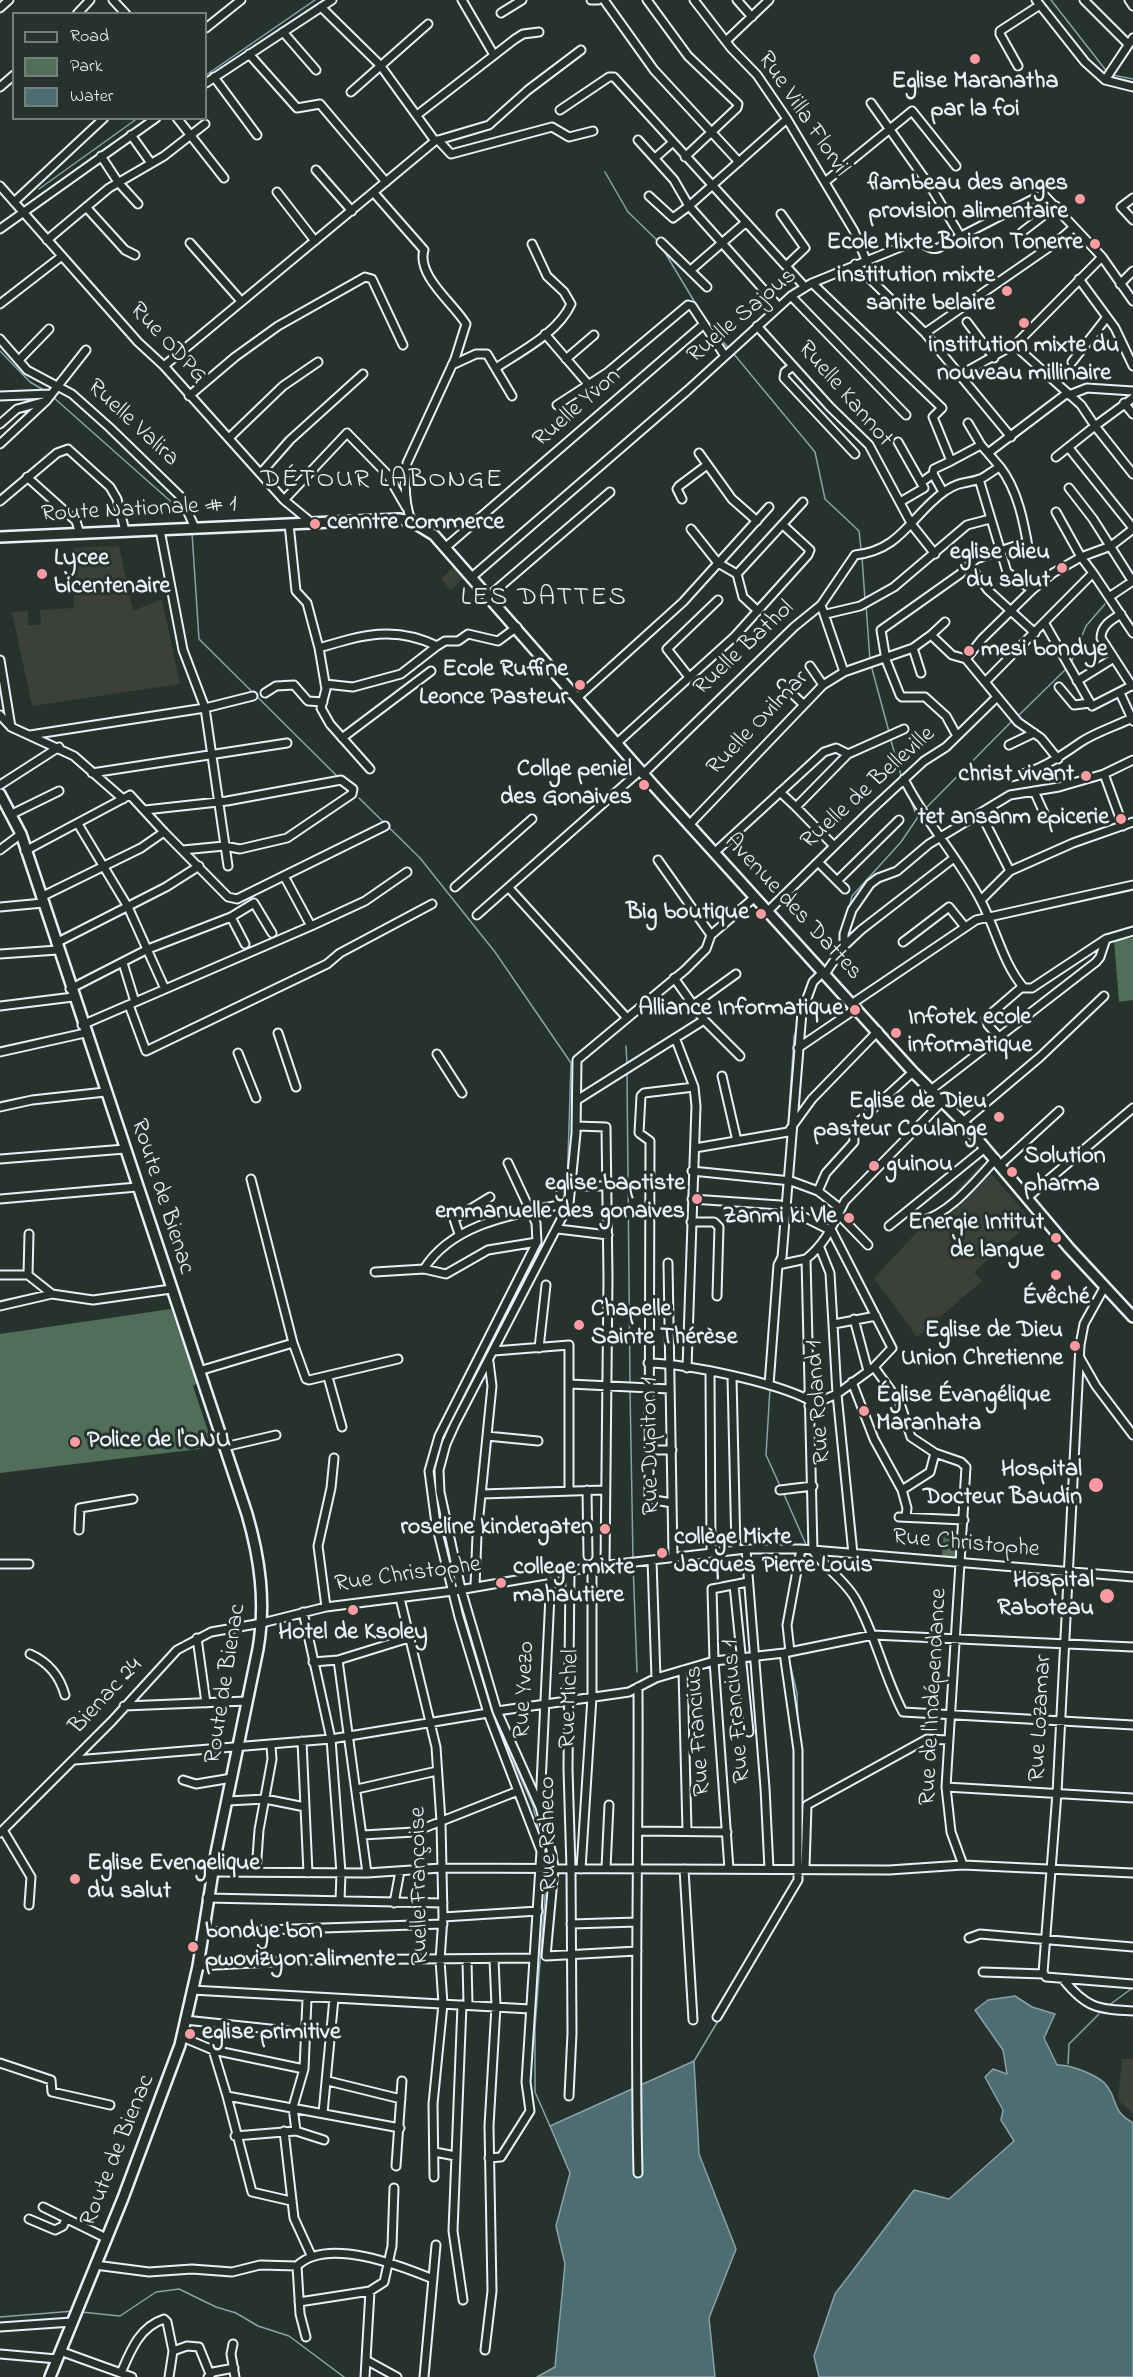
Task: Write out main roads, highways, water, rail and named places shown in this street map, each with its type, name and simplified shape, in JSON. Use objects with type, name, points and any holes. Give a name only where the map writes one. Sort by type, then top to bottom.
[{"type":"main road","name":"Route Nationale # 1","points":[[0,537],[312,523],[411,521],[422,526]]},
{"type":"main road","name":"Avenue des Dattes","points":[[422,526],[446,547],[473,576],[689,825],[855,1005],[913,1072],[963,1122],[1069,1248],[1133,1317]]},
{"type":"main road","name":"Route de Bienac","points":[[0,794],[21,834],[224,1447],[259,1558],[262,1623],[207,1898],[198,1966],[182,2037],[171,2074],[50,2377]]},
{"type":"water","points":[[1015,1996],[1032,2007],[1055,2014],[1044,2038],[1057,2065],[1069,2066],[1098,2078],[1111,2092],[1121,2114],[1133,2123],[1133,2377],[819,2377],[814,2356],[835,2294],[914,2190],[949,2199],[1014,2141],[1001,2120],[1003,2110],[985,2077],[993,2069],[1007,2074],[1003,2050],[975,2010],[988,2000]]},
{"type":"water","points":[[694,2061],[699,2154],[736,2249],[709,2318],[715,2377],[537,2377],[555,2367],[565,2264],[556,2226],[570,2173],[550,2126]]},
{"type":"waterway","points":[[207,74],[315,0]]},
{"type":"waterway","points":[[1051,0],[1108,73]]},
{"type":"waterway","points":[[1112,75],[1133,79]]},
{"type":"waterway","points":[[39,189],[135,120]]},
{"type":"waterway","points":[[605,172],[628,212],[659,242]]},
{"type":"waterway","points":[[661,246],[706,321],[730,350]]},
{"type":"waterway","points":[[0,351],[30,382],[47,392]]},
{"type":"waterway","points":[[733,353],[815,452],[825,499],[859,531],[861,549]]},
{"type":"waterway","points":[[53,397],[186,515]]},
{"type":"waterway","points":[[192,533],[199,639],[337,776]]},
{"type":"waterway","points":[[862,557],[865,600]]},
{"type":"waterway","points":[[1071,663],[1086,626],[1105,604]]},
{"type":"waterway","points":[[866,605],[870,660]]},
{"type":"waterway","points":[[871,665],[889,732]]},
{"type":"waterway","points":[[1018,716],[1066,669]]},
{"type":"waterway","points":[[925,809],[1012,721]]},
{"type":"waterway","points":[[890,737],[902,779]]},
{"type":"waterway","points":[[907,791],[917,817]]},
{"type":"waterway","points":[[359,798],[420,858],[495,952],[571,1063],[567,1189]]},
{"type":"waterway","points":[[849,909],[852,896],[901,842],[920,814]]},
{"type":"waterway","points":[[827,965],[841,943]]},
{"type":"waterway","points":[[788,1126],[794,1037],[797,1027]]},
{"type":"waterway","points":[[626,1046],[627,1064]]},
{"type":"waterway","points":[[627,1074],[630,1385]]},
{"type":"waterway","points":[[785,1177],[788,1134]]},
{"type":"waterway","points":[[783,1198],[785,1182]]},
{"type":"waterway","points":[[458,1405],[565,1203],[566,1197]]},
{"type":"waterway","points":[[770,1388],[766,1455],[781,1488]]},
{"type":"waterway","points":[[630,1390],[633,1559]]},
{"type":"waterway","points":[[434,1484],[436,1461],[448,1425]]},
{"type":"waterway","points":[[783,1492],[807,1547]]},
{"type":"waterway","points":[[439,1521],[456,1583]]},
{"type":"waterway","points":[[796,1597],[806,1552]]},
{"type":"waterway","points":[[633,1563],[637,1672]]},
{"type":"waterway","points":[[467,1620],[495,1720],[533,1806],[547,1865]]},
{"type":"waterway","points":[[788,1655],[797,1693],[798,1730]]},
{"type":"waterway","points":[[801,1828],[801,1859]]},
{"type":"waterway","points":[[547,1870],[535,2028],[535,2092],[550,2126]]},
{"type":"waterway","points":[[1108,2006],[1131,1989]]},
{"type":"waterway","points":[[1068,2064],[1069,2044],[1099,2014]]},
{"type":"waterway","points":[[694,2061],[718,2021]]},
{"type":"waterway","points":[[81,2312],[120,2316],[156,2292],[179,2289],[216,2307],[236,2313],[258,2326],[289,2336],[344,2377]]},
{"type":"waterway","points":[[0,2317],[74,2311]]},
{"type":"place","name":"Eglise Maranatha par la foi","points":[[975,59]]},
{"type":"place","name":"flambeau des anges provision alimentaire","points":[[1080,199]]},
{"type":"place","name":"Ecole Mixte Boiron Tonerre","points":[[1095,244]]},
{"type":"place","name":"institution mixte sanite belaire","points":[[1007,291]]},
{"type":"place","name":"institution mixte du nouveau millinaire","points":[[1024,323]]},
{"type":"place","name":"cenntre commerce","points":[[315,524]]},
{"type":"place","name":"eglise dieu du salut","points":[[1062,568]]},
{"type":"place","name":"Lycee bicentenaire","points":[[42,574]]},
{"type":"place","name":"mesi bondye","points":[[969,651]]},
{"type":"place","name":"Ecole Ruffine Leonce Pasteur","points":[[580,685]]},
{"type":"place","name":"christ vivant","points":[[1086,776]]},
{"type":"place","name":"Collge peniel des Gonaives","points":[[644,785]]},
{"type":"place","name":"tet ansanm epicerie","points":[[1121,819]]},
{"type":"place","name":"Big boutique","points":[[761,914]]},
{"type":"place","name":"Alliance Informatique","points":[[855,1010]]},
{"type":"place","name":"Infotek ecole informatique","points":[[896,1033]]},
{"type":"place","name":"Eglise de Dieu pasteur Coulange","points":[[999,1117]]},
{"type":"place","name":"guinou","points":[[874,1166]]},
{"type":"place","name":"Solution pharma","points":[[1012,1172]]},
{"type":"place","name":"eglise baptiste emmanuelle des gonaives","points":[[697,1199]]},
{"type":"place","name":"Zanmi ki Vle","points":[[849,1218]]},
{"type":"place","name":"Energie Intitut de langue","points":[[1056,1238]]},
{"type":"place","name":"Évêché","points":[[1056,1275]]},
{"type":"place","name":"Chapelle Sainte Thérèse","points":[[579,1325]]},
{"type":"place","name":"Eglise de Dieu Union Chretienne","points":[[1075,1346]]},
{"type":"place","name":"Église Évangélique Maranhata","points":[[864,1411]]},
{"type":"place","name":"Police de l'ONU","points":[[75,1442]]},
{"type":"place","name":"Hospital Docteur Baudin","points":[[1096,1485]]},
{"type":"place","name":"roseline kindergaten","points":[[605,1529]]},
{"type":"place","name":"collège Mixte Jacques Pierre Louis","points":[[662,1553]]},
{"type":"place","name":"college mixte mahautiere","points":[[501,1583]]},
{"type":"place","name":"Hospital Raboteau","points":[[1107,1596]]},
{"type":"place","name":"Hotel de Ksoley","points":[[353,1610]]},
{"type":"place","name":"Eglise Evengelique du salut","points":[[75,1879]]},
{"type":"place","name":"bondye bon pwovizyon alimente","points":[[193,1947]]},
{"type":"place","name":"eglise primitive","points":[[190,2034]]},
{"type":"district","name":"DÉTOUR LABONGE","points":[[382,482]]},
{"type":"district","name":"LES DATTES","points":[[544,600]]}]
